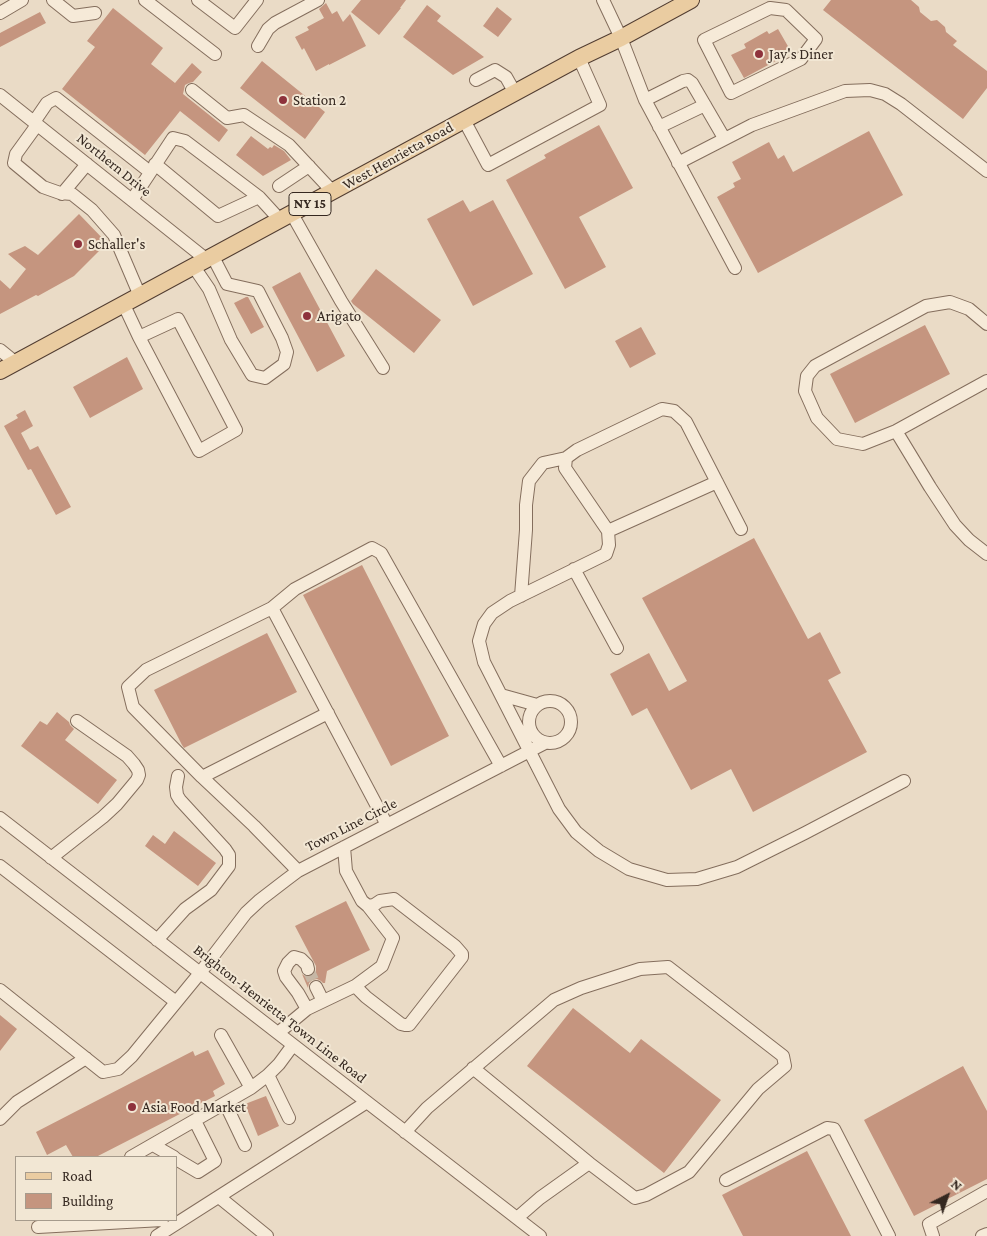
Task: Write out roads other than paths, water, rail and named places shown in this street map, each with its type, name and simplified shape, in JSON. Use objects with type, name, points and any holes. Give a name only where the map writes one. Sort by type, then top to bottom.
[{"type":"main road","name":"West Henrietta Road","points":[[0,371],[579,58],[621,38],[691,0]]},
{"type":"street","points":[[0,13],[22,0]]},
{"type":"street","points":[[53,0],[73,16],[95,13]]},
{"type":"street","points":[[145,0],[215,54]]},
{"type":"street","points":[[198,0],[235,28],[257,0]]},
{"type":"street","points":[[258,46],[274,23],[318,0]]},
{"type":"street","points":[[603,0],[621,38],[645,100],[735,268]]},
{"type":"street","points":[[768,4],[786,10],[816,39],[801,59],[731,93],[704,40],[768,4]]},
{"type":"street","points":[[464,120],[488,165],[600,105],[579,58]]},
{"type":"street","points":[[476,80],[495,70],[506,77],[515,93]]},
{"type":"street","points":[[645,100],[683,80],[688,80],[692,83],[724,138]]},
{"type":"street","points":[[192,90],[227,118],[244,115],[289,145],[333,192]]},
{"type":"street","points":[[678,163],[752,125],[845,91],[870,90],[885,94],[901,104],[987,171]]},
{"type":"street","name":"Northern Drive","points":[[0,94],[205,261]]},
{"type":"street","points":[[140,296],[114,235],[92,210],[72,194],[60,194],[44,187],[14,163],[16,154],[47,103],[56,98],[218,216],[259,197]]},
{"type":"street","points":[[659,127],[705,104]]},
{"type":"street","points":[[132,200],[173,138],[185,141],[286,217],[383,368]]},
{"type":"street","points":[[62,194],[87,164]]},
{"type":"street","points":[[279,186],[309,166]]},
{"type":"street","points":[[205,261],[227,284],[258,291],[288,352],[284,364],[265,378],[252,375],[231,340],[210,289],[205,261]]},
{"type":"street","points":[[987,324],[969,309],[950,302],[926,306],[815,366],[807,376],[805,391],[817,418],[838,439],[863,444],[896,431],[987,381]]},
{"type":"street","points":[[124,305],[139,337],[199,451],[236,430],[178,319],[139,337]]},
{"type":"street","points":[[0,350],[16,363]]},
{"type":"street","points":[[520,596],[529,481],[543,463],[566,458],[577,450],[662,409],[674,411],[686,422],[741,529]]},
{"type":"street","points":[[896,431],[955,525],[969,540],[987,554]]},
{"type":"street","points":[[566,458],[565,468],[608,531],[609,545],[606,554],[510,601],[492,613],[484,624],[480,641],[484,662],[559,809],[576,832],[599,851],[630,869],[668,880],[697,878],[737,867],[904,781]]},
{"type":"street","points":[[608,531],[717,482]]},
{"type":"street","points":[[298,871],[133,707],[128,687],[146,670],[272,608],[296,589],[372,548],[381,553],[501,766]]},
{"type":"street","points":[[574,569],[617,648]]},
{"type":"street","points":[[272,608],[388,825]]},
{"type":"street","points":[[501,695],[537,705],[530,716],[530,730],[534,736],[545,743]]},
{"type":"street","name":"Town Line Circle","points":[[86,1058],[103,1072],[118,1069],[132,1056],[246,913],[298,871],[545,743],[560,742],[570,732],[572,725],[568,711],[557,702],[543,702],[537,705]]},
{"type":"street","points":[[202,777],[328,713]]},
{"type":"street","points":[[51,858],[117,804],[138,775],[138,770],[127,756],[77,720]]},
{"type":"street","points":[[157,940],[185,909],[211,890],[228,866],[230,860],[225,850],[180,800],[176,787],[178,776]]},
{"type":"street","name":"Brighton-Henrietta Town Line Road","points":[[0,818],[540,1236]]},
{"type":"street","points":[[278,1033],[307,1009],[355,986],[382,966],[393,938],[358,895],[346,871],[344,847]]},
{"type":"street","points":[[325,857],[346,871]]},
{"type":"street","points":[[0,866],[176,1002]]},
{"type":"street","points":[[355,986],[401,1024],[409,1025],[462,957],[456,946],[394,899],[380,901],[368,906]]},
{"type":"street","points":[[307,1009],[298,993],[286,978],[284,971],[288,963],[294,958],[301,959],[308,969]]},
{"type":"street","points":[[406,1132],[427,1108],[474,1068],[554,1000],[581,988],[640,969],[668,967],[783,1056],[785,1066],[758,1089],[689,1172],[635,1198],[589,1163],[474,1068]]},
{"type":"street","points":[[316,987],[323,1002]]},
{"type":"street","points":[[0,990],[86,1058],[16,1102],[0,1119]]},
{"type":"street","points":[[221,1034],[252,1088]]},
{"type":"street","points":[[133,1156],[252,1088],[279,1064],[293,1045]]},
{"type":"street","points":[[268,1074],[289,1118]]},
{"type":"street","points":[[158,1236],[181,1219],[367,1102]]},
{"type":"street","points":[[225,1103],[245,1145]]},
{"type":"street","points":[[178,1160],[198,1172],[215,1160],[195,1121]]},
{"type":"street","points":[[726,1180],[827,1128],[834,1129],[889,1236]]},
{"type":"street","points":[[153,1145],[172,1156]]},
{"type":"street","points":[[517,1218],[540,1198],[589,1163]]},
{"type":"street","points":[[933,1236],[929,1224],[987,1191]]},
{"type":"street","points":[[219,1196],[267,1236]]},
{"type":"street","points":[[38,1228],[146,1221]]},
{"type":"street","points":[[982,1236],[987,1234]]},
{"type":"tunnel","points":[[308,969],[316,987]]},
{"type":"place","name":"Jay's Diner","points":[[759,54]]},
{"type":"place","name":"Station 2","points":[[283,100]]},
{"type":"place","name":"Schaller's","points":[[78,244]]},
{"type":"place","name":"Arigato","points":[[307,316]]},
{"type":"place","name":"Asia Food Market","points":[[132,1107]]}]
